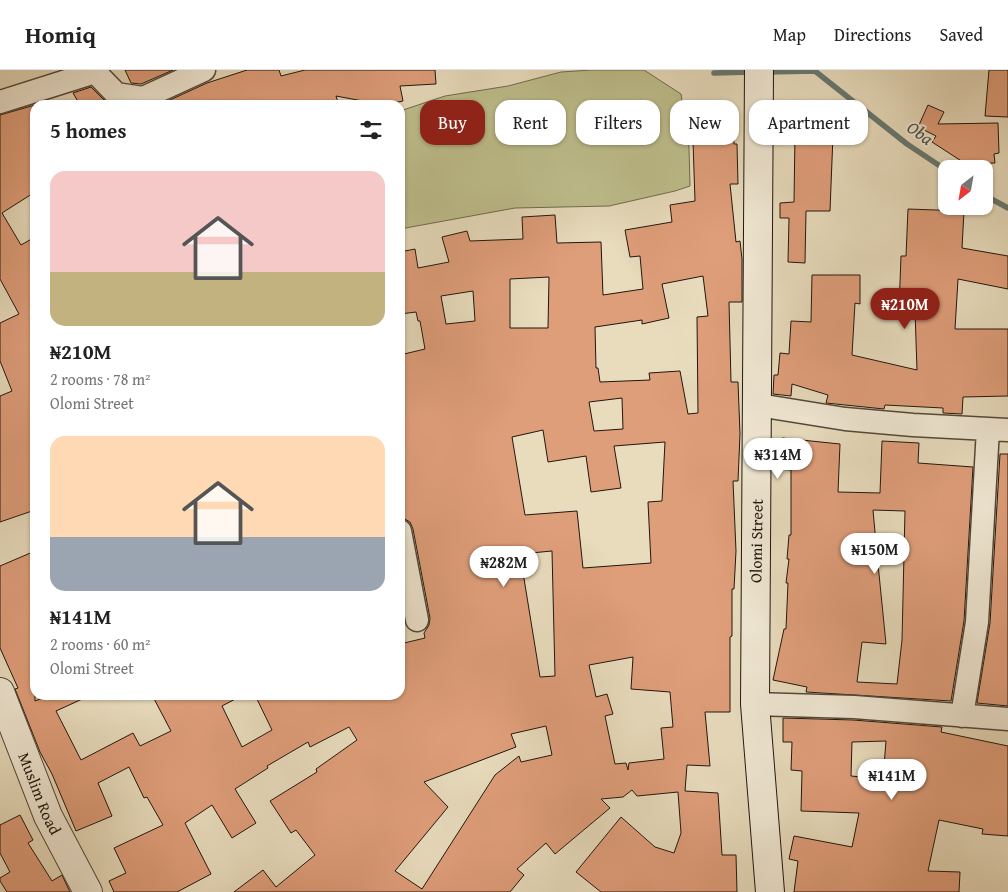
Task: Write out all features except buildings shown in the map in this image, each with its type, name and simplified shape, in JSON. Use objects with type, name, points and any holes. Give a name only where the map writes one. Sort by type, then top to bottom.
[{"type":"main road","name":"Olomi Street","points":[[759,70],[755,704],[770,892]]},
{"type":"main road","name":"Muslim Road","points":[[0,692],[48,816],[88,892]]},
{"type":"street","points":[[0,102],[95,72],[122,99],[143,98],[204,70]]},
{"type":"street","points":[[758,405],[845,419],[998,429],[977,622],[962,716]]},
{"type":"street","points":[[405,557],[417,620]]},
{"type":"street","points":[[755,704],[854,707],[1008,719]]},
{"type":"green space","points":[[644,70],[681,94],[682,100],[670,100],[670,145],[689,145],[690,186],[609,206],[515,208],[405,228],[405,109],[420,104],[420,145],[485,145],[485,100],[433,100],[445,96],[508,86],[561,72]]},
{"type":"waterway","name":"Oba","points":[[766,72],[815,71],[907,144],[938,165]]},
{"type":"waterway","name":"Oba","points":[[714,73],[752,72]]},
{"type":"waterway","name":"Oba","points":[[993,200],[1008,208]]}]
